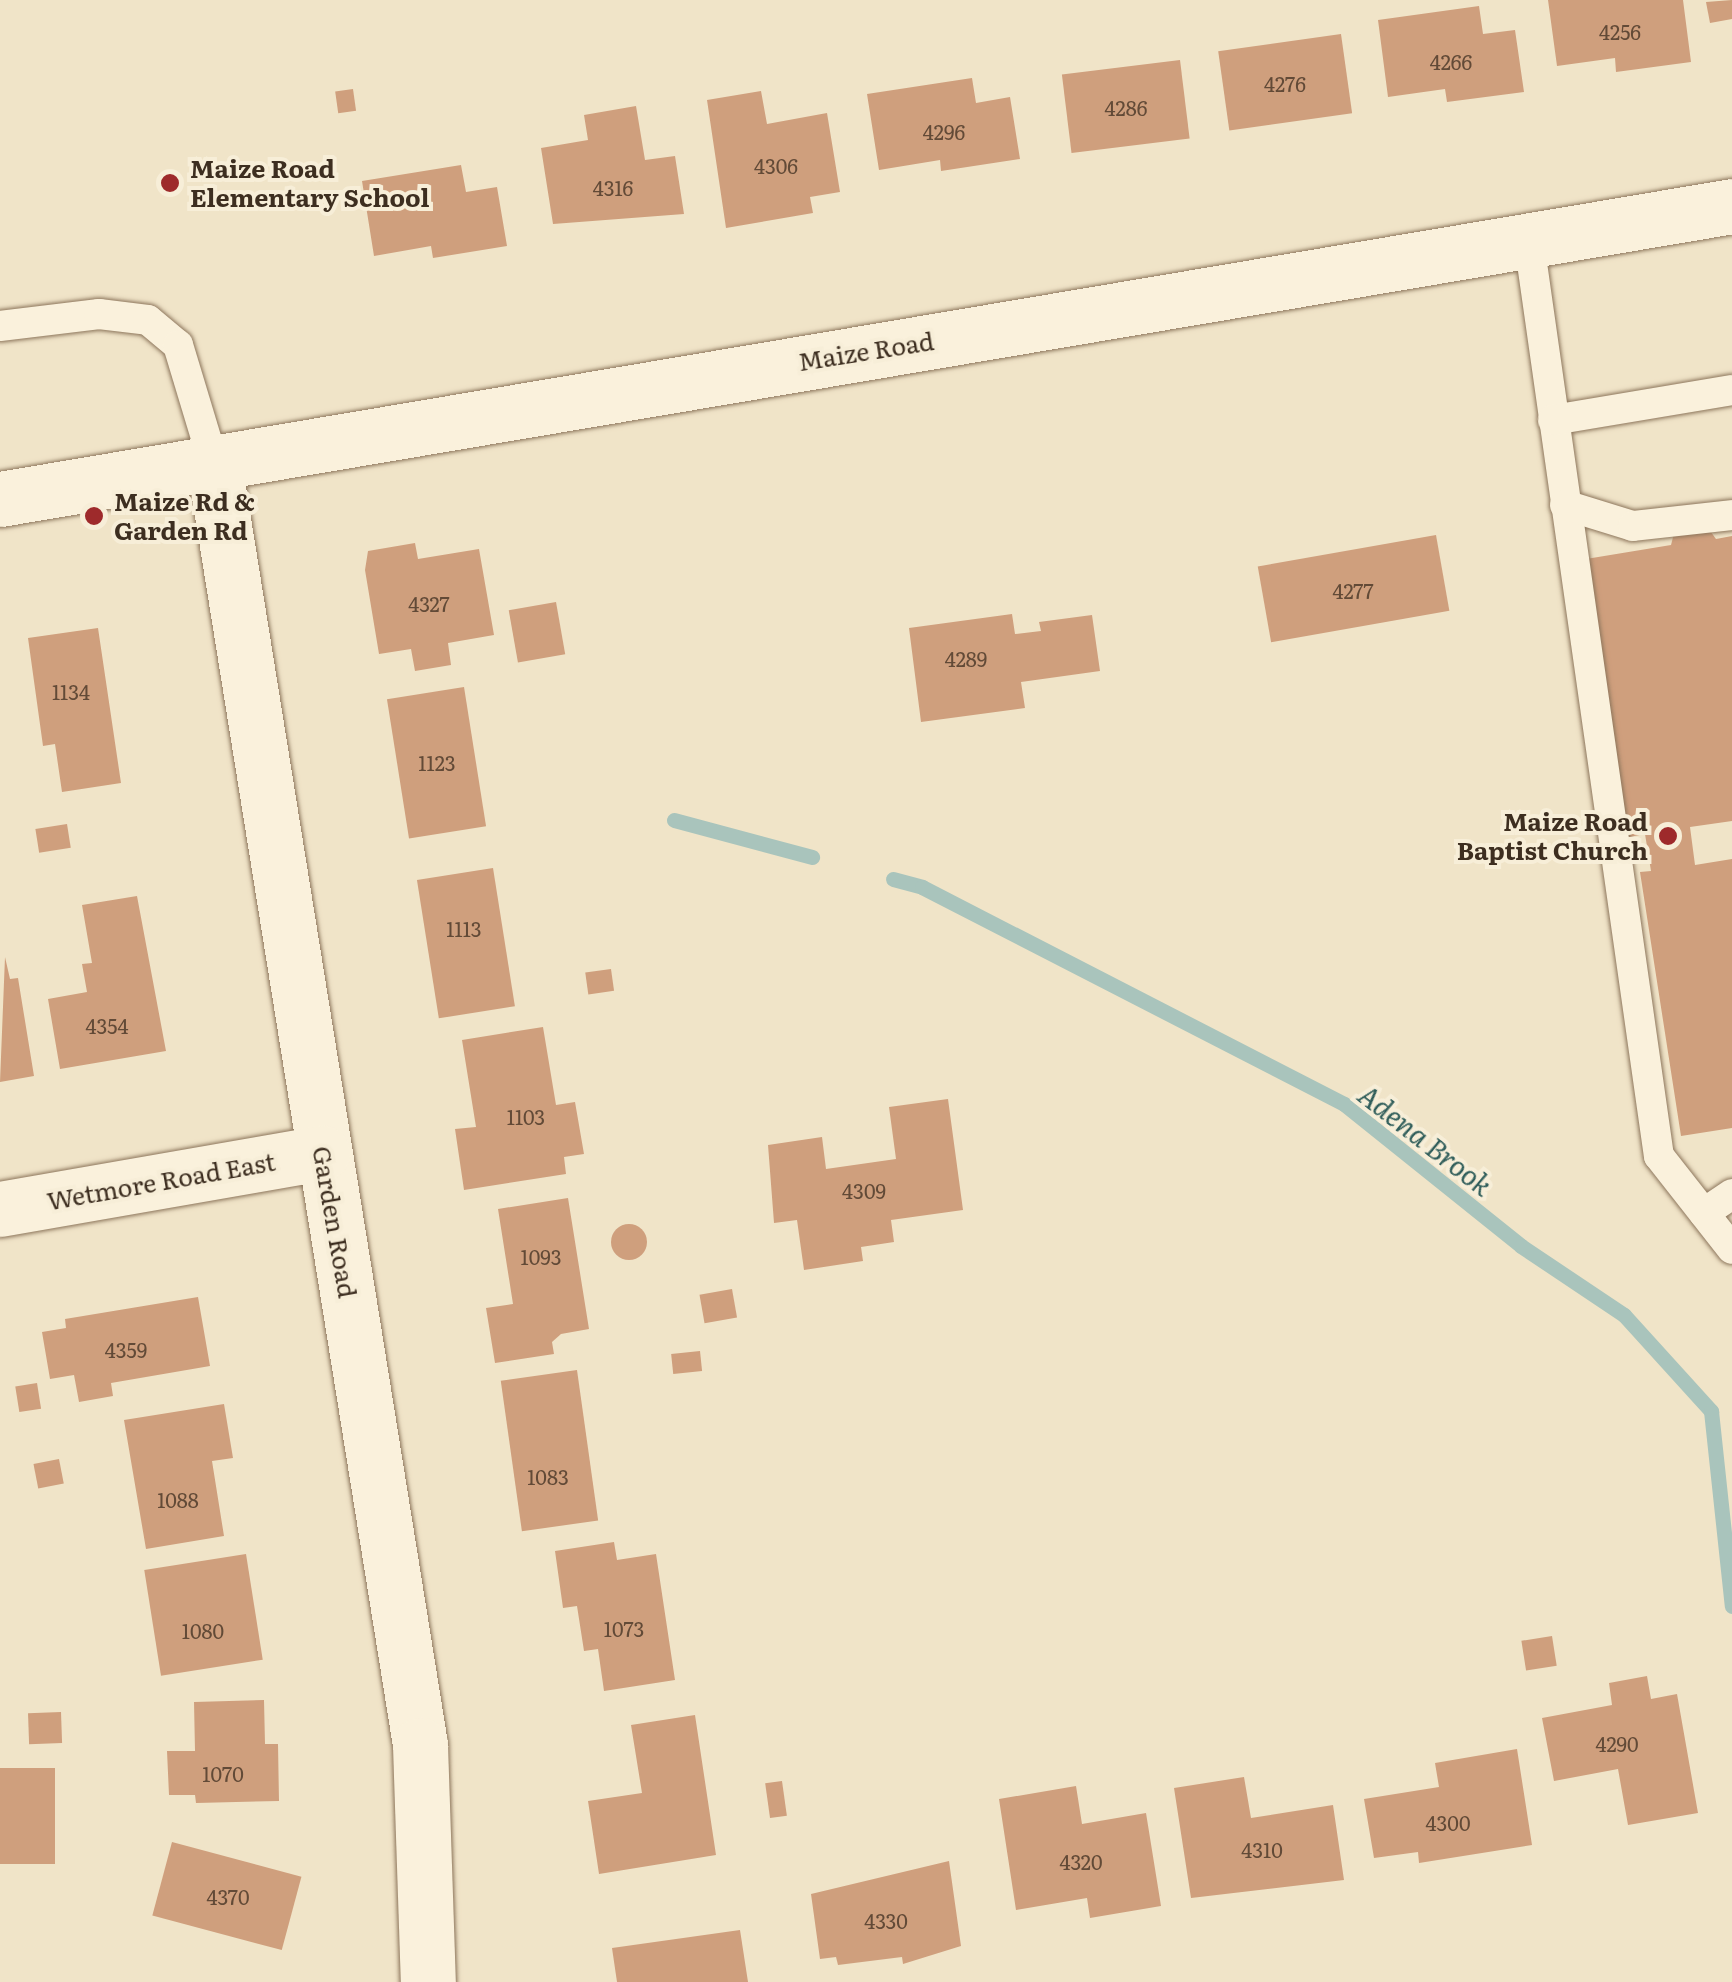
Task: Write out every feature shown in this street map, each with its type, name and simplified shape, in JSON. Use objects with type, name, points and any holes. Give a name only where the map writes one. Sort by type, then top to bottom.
[{"type":"street","name":"Maize Road","points":[[0,499],[1732,206]]},
{"type":"street","name":"Garden Road","points":[[214,464],[420,1744],[428,1982]]},
{"type":"street","name":"Wetmore Road East","points":[[0,1209],[322,1153]]},
{"type":"lane","points":[[1529,242],[1658,1156],[1732,1249]]},
{"type":"lane","points":[[0,326],[99,314],[148,320],[178,345],[214,464]]},
{"type":"lane","points":[[1552,420],[1732,390]]},
{"type":"lane","points":[[1564,506],[1632,526],[1732,515]]},
{"type":"lane","points":[[1704,1214],[1732,1194]]},
{"type":"building","points":[[1548,0],[1683,0],[1691,62],[1616,72],[1615,58],[1557,66]]},
{"type":"building","points":[[1732,0],[1732,19],[1710,23],[1706,2]]},
{"type":"building","points":[[1479,6],[1483,34],[1515,30],[1524,92],[1447,102],[1445,89],[1388,97],[1378,20]]},
{"type":"building","points":[[1341,34],[1352,113],[1229,130],[1218,51]]},
{"type":"building","points":[[1180,60],[1190,138],[1072,153],[1062,75]]},
{"type":"building","points":[[972,78],[976,103],[1010,97],[1020,159],[941,171],[940,160],[879,170],[867,94]]},
{"type":"building","points":[[353,89],[356,111],[338,113],[335,92]]},
{"type":"building","points":[[761,91],[767,124],[827,113],[840,192],[810,197],[813,213],[726,228],[707,100]]},
{"type":"building","points":[[636,106],[645,160],[675,156],[684,214],[553,224],[541,148],[588,140],[584,115]]},
{"type":"building","points":[[461,165],[466,192],[497,187],[507,246],[433,258],[431,246],[374,256],[362,181]]},
{"type":"building","name":"Maize Road Baptist Church","points":[[1691,505],[1716,539],[1732,536],[1732,821],[1690,827],[1695,865],[1732,859],[1732,1128],[1681,1136],[1640,872],[1651,871],[1645,834],[1629,837],[1586,559],[1671,545],[1679,514]]},
{"type":"building","points":[[1436,535],[1449,611],[1271,642],[1258,566]]},
{"type":"building","points":[[415,543],[418,559],[479,549],[494,635],[448,643],[451,665],[415,671],[411,649],[379,654],[365,570],[368,551]]},
{"type":"building","points":[[556,602],[565,654],[518,663],[509,610]]},
{"type":"building","points":[[1012,614],[1015,634],[1041,631],[1039,622],[1092,615],[1100,671],[1021,682],[1025,708],[921,722],[909,628]]},
{"type":"building","points":[[98,628],[121,783],[62,792],[55,744],[43,746],[28,638]]},
{"type":"building","points":[[464,687],[486,826],[409,838],[387,699]]},
{"type":"building","points":[[67,824],[71,848],[39,853],[35,829]]},
{"type":"building","points":[[493,868],[515,1006],[439,1018],[417,880]]},
{"type":"building","points":[[137,896],[166,1051],[60,1069],[48,999],[87,992],[82,964],[92,963],[82,905]]},
{"type":"building","points":[[5,957],[10,979],[18,978],[34,1076],[0,1082]]},
{"type":"building","points":[[611,969],[614,991],[588,994],[585,973]]},
{"type":"building","points":[[543,1027],[556,1105],[575,1102],[584,1154],[564,1157],[566,1174],[464,1190],[455,1129],[476,1127],[462,1040]]},
{"type":"building","points":[[948,1099],[963,1210],[891,1220],[894,1242],[861,1247],[863,1261],[804,1270],[797,1220],[774,1223],[768,1145],[822,1137],[826,1169],[896,1159],[889,1107]]},
{"type":"building","points":[[568,1198],[589,1329],[561,1334],[552,1342],[554,1354],[495,1363],[486,1308],[513,1304],[498,1209]]},
{"type":"building","points":[[629,1224],[642,1229],[647,1242],[642,1255],[629,1260],[616,1255],[611,1242],[616,1229]]},
{"type":"building","points":[[732,1289],[737,1318],[705,1323],[700,1295]]},
{"type":"building","points":[[198,1297],[210,1366],[111,1383],[113,1396],[79,1402],[74,1375],[50,1379],[42,1332],[66,1328],[65,1319]]},
{"type":"building","points":[[700,1351],[702,1371],[673,1374],[671,1354]]},
{"type":"building","points":[[577,1370],[598,1521],[522,1531],[501,1381]]},
{"type":"building","points":[[37,1383],[41,1409],[19,1412],[15,1386]]},
{"type":"building","points":[[224,1404],[233,1458],[212,1461],[224,1536],[146,1549],[124,1420]]},
{"type":"building","points":[[59,1459],[64,1484],[38,1489],[33,1464]]},
{"type":"building","points":[[614,1542],[617,1560],[656,1554],[675,1680],[604,1691],[598,1649],[584,1651],[577,1606],[563,1608],[555,1551]]},
{"type":"building","points":[[246,1554],[263,1660],[161,1676],[144,1570]]},
{"type":"building","points":[[1552,1636],[1557,1666],[1526,1670],[1521,1641]]},
{"type":"building","points":[[1647,1676],[1651,1699],[1677,1694],[1698,1813],[1628,1825],[1618,1769],[1554,1781],[1542,1718],[1612,1705],[1609,1683]]},
{"type":"building","points":[[264,1700],[265,1744],[278,1744],[279,1801],[196,1803],[195,1795],[169,1795],[167,1751],[195,1751],[194,1702]]},
{"type":"building","points":[[61,1712],[62,1743],[29,1744],[28,1713]]},
{"type":"building","points":[[695,1715],[716,1855],[599,1874],[588,1801],[642,1793],[631,1725]]},
{"type":"building","points":[[1517,1749],[1532,1845],[1419,1863],[1418,1852],[1374,1858],[1364,1799],[1439,1787],[1435,1763]]},
{"type":"building","points":[[0,1768],[55,1768],[55,1864],[0,1864]]},
{"type":"building","points":[[1244,1777],[1251,1818],[1333,1805],[1344,1880],[1191,1898],[1174,1788]]},
{"type":"building","points":[[782,1781],[787,1816],[770,1818],[765,1783]]},
{"type":"building","points":[[1076,1786],[1082,1824],[1146,1813],[1161,1906],[1090,1918],[1087,1898],[1016,1910],[999,1799]]},
{"type":"building","points":[[172,1842],[301,1877],[282,1950],[152,1915]]},
{"type":"building","points":[[949,1861],[961,1946],[903,1964],[902,1957],[838,1965],[836,1957],[820,1959],[811,1894]]},
{"type":"building","points":[[740,1930],[748,1982],[617,1982],[612,1948]]},
{"type":"waterway","name":"Adena Brook","points":[[674,820],[812,857]]},
{"type":"waterway","name":"Adena Brook","points":[[893,879],[922,887],[1344,1104],[1521,1246],[1624,1315],[1711,1411],[1732,1606]]},
{"type":"place","name":"Maize Road Elementary School","points":[[170,183]]},
{"type":"place","name":"Maize Rd & Garden Rd","points":[[94,516]]},
{"type":"place","name":"Maize Road Baptist Church","points":[[1668,836]]}]
